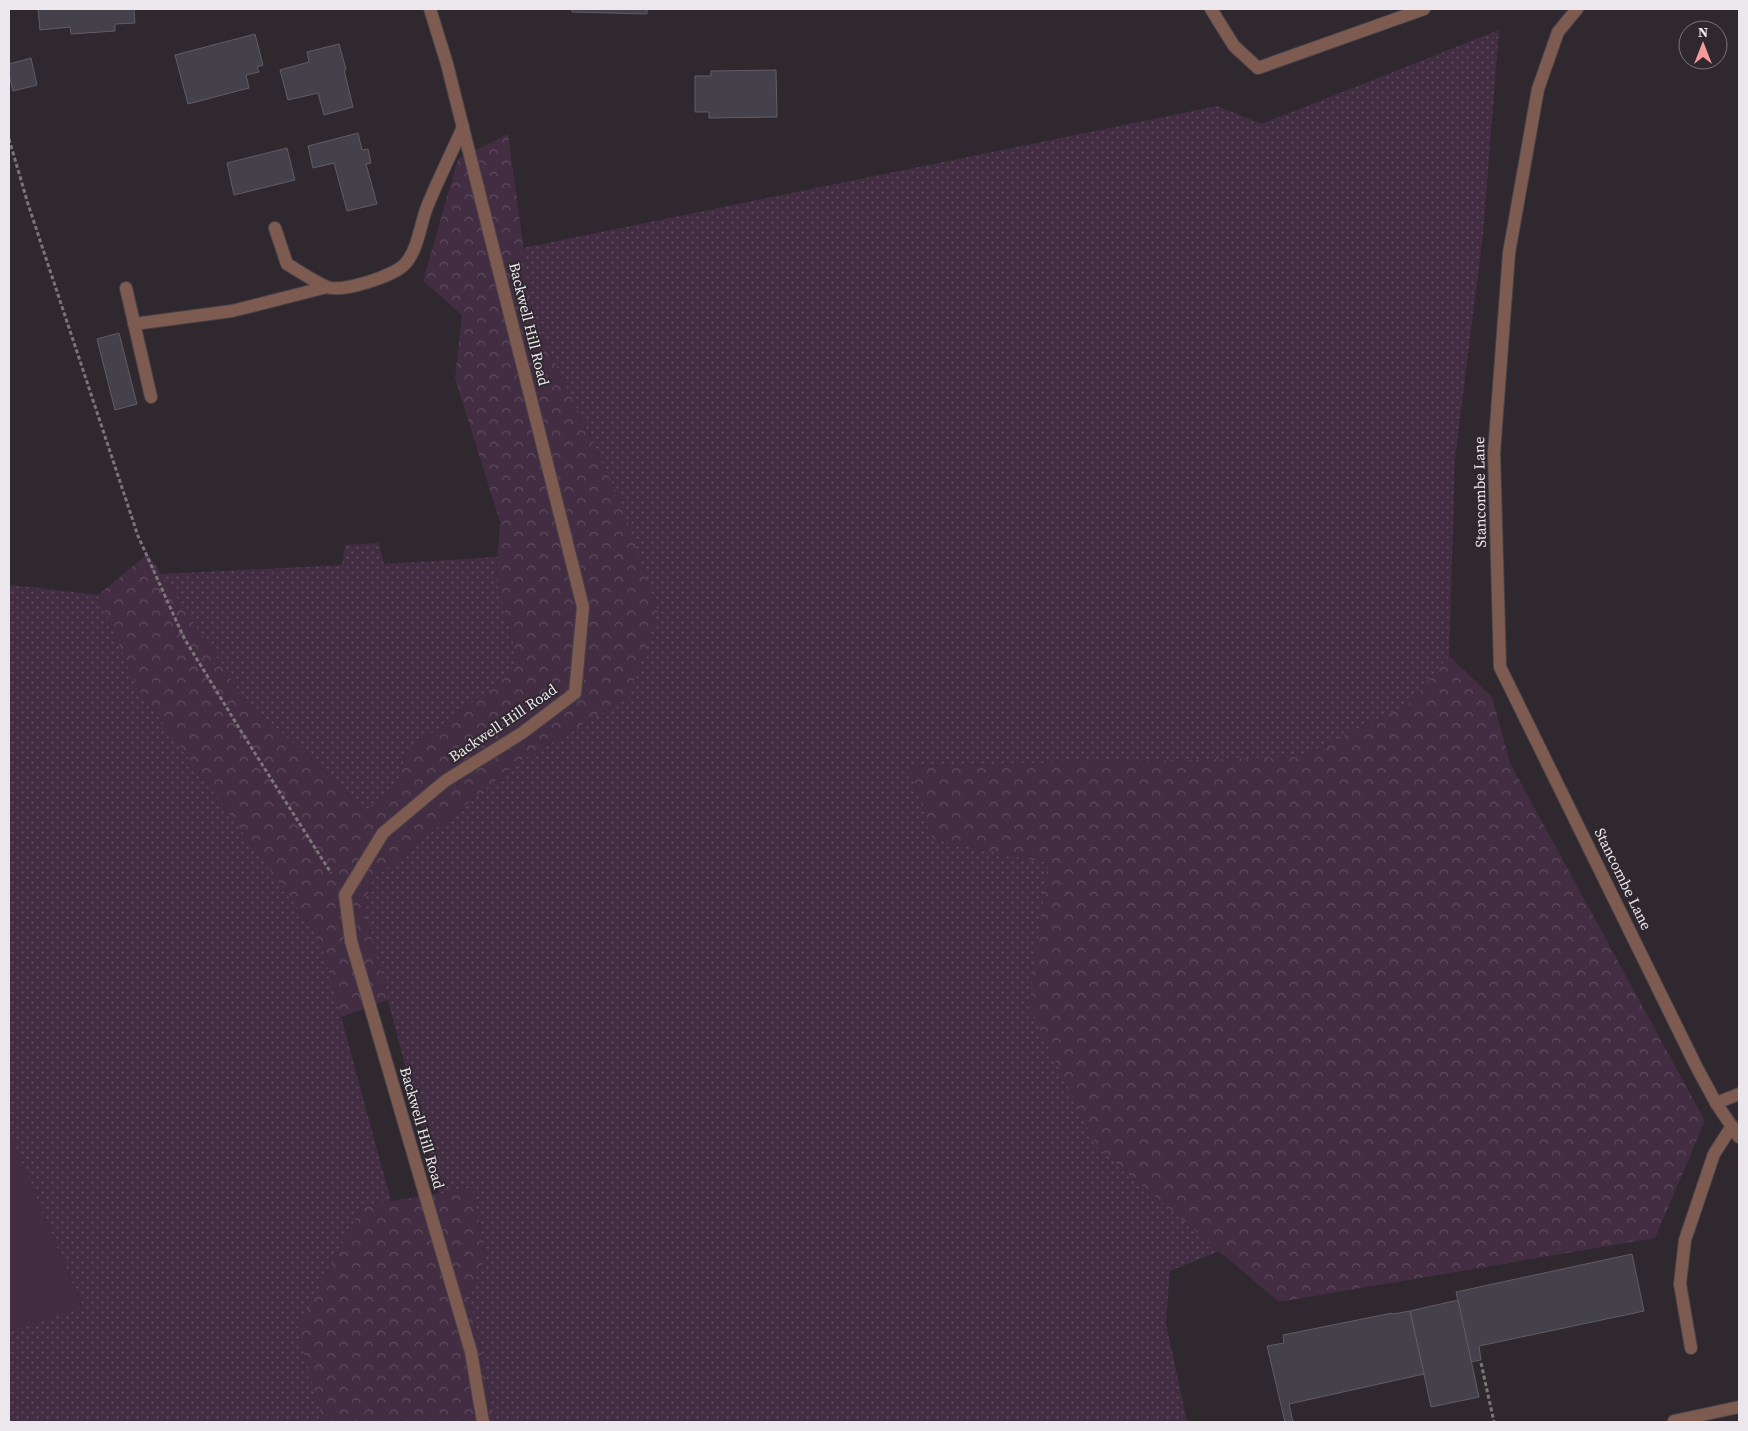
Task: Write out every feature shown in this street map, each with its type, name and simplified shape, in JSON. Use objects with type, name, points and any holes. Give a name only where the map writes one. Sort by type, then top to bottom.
[{"type":"street","name":"Backwell Hill Road","points":[[430,9],[447,64],[583,607],[575,693],[522,733],[445,781],[383,833],[345,895],[351,941],[471,1352],[484,1422]]},
{"type":"street","points":[[1211,9],[1234,46],[1258,68],[1424,9]]},
{"type":"street","name":"Stancombe Lane","points":[[1574,10],[1558,32],[1538,90],[1509,253],[1494,453],[1500,667],[1696,1066],[1716,1103],[1736,1132]]},
{"type":"street","points":[[275,228],[286,264],[327,287],[336,289],[348,287],[396,272],[406,264],[412,253],[427,208],[463,127]]},
{"type":"street","points":[[134,324],[232,311],[327,287]]},
{"type":"street","points":[[126,288],[151,397]]},
{"type":"street","points":[[1716,1103],[1739,1094]]},
{"type":"street","points":[[1691,1348],[1680,1284],[1685,1240],[1714,1154],[1736,1132]]},
{"type":"street","points":[[1674,1421],[1739,1407]]},
{"type":"path","points":[[9,139],[28,204],[142,544],[184,638],[345,895]]},
{"type":"path","points":[[1481,1364],[1494,1422]]},
{"type":"green space","points":[[1499,30],[1483,234],[1455,459],[1449,656],[1409,704],[1301,757],[910,766],[932,839],[1049,863],[1030,1007],[1097,1147],[1219,1251],[1170,1271],[1166,1323],[1187,1422],[495,1422],[469,1295],[486,1255],[472,1188],[439,1194],[363,906],[373,879],[520,761],[628,698],[621,502],[533,317],[523,248],[1217,106],[1262,124]]},
{"type":"green space","points":[[508,134],[533,317],[621,502],[658,612],[628,698],[520,761],[373,879],[363,906],[388,1000],[341,1017],[320,939],[137,687],[98,595],[148,554],[244,699],[341,786],[364,812],[399,783],[405,754],[519,666],[496,577],[500,522],[455,378],[462,315],[423,281],[458,159]]},
{"type":"green space","points":[[379,543],[384,564],[497,557],[496,577],[519,666],[405,754],[399,783],[364,812],[341,786],[244,699],[161,574],[342,565],[345,545]]},
{"type":"green space","points":[[9,586],[98,595],[137,687],[320,939],[391,1201],[362,1206],[298,1330],[322,1417],[318,1422],[9,1422],[9,1331],[82,1306],[9,1133]]},
{"type":"green space","points":[[1449,656],[1492,697],[1510,763],[1705,1121],[1655,1238],[1279,1302],[1097,1147],[1029,1007],[1048,863],[932,839],[910,766],[1301,757],[1409,704]]},
{"type":"green space","points":[[9,1133],[82,1307],[9,1331]]},
{"type":"green space","points":[[472,1188],[486,1255],[469,1295],[495,1422],[318,1422],[322,1417],[297,1330],[362,1206]]},
{"type":"building","points":[[38,9],[134,9],[135,23],[115,24],[115,31],[71,34],[70,27],[40,30]]},
{"type":"building","points":[[572,9],[647,9],[647,14],[572,12]]},
{"type":"building","points":[[255,34],[263,65],[257,67],[259,72],[246,75],[249,88],[188,104],[175,55]]},
{"type":"building","points":[[339,44],[353,107],[324,115],[318,93],[288,100],[280,70],[309,62],[307,52]]},
{"type":"building","points":[[31,58],[37,85],[13,91],[9,64]]},
{"type":"building","points":[[776,70],[777,117],[709,118],[709,112],[695,112],[695,76],[711,76],[711,71]]},
{"type":"building","points":[[358,133],[362,150],[368,149],[371,163],[366,164],[377,204],[347,211],[334,163],[313,168],[308,146]]},
{"type":"building","points":[[287,148],[295,180],[234,195],[227,163]]},
{"type":"building","points":[[119,333],[137,404],[115,410],[97,339]]},
{"type":"building","points":[[1632,1254],[1644,1311],[1479,1346],[1481,1360],[1471,1362],[1456,1292]]},
{"type":"building","points":[[1458,1300],[1479,1397],[1431,1407],[1410,1311]]},
{"type":"building","points":[[1410,1311],[1424,1374],[1289,1404],[1293,1422],[1285,1422],[1267,1346],[1284,1343],[1283,1335]]}]
